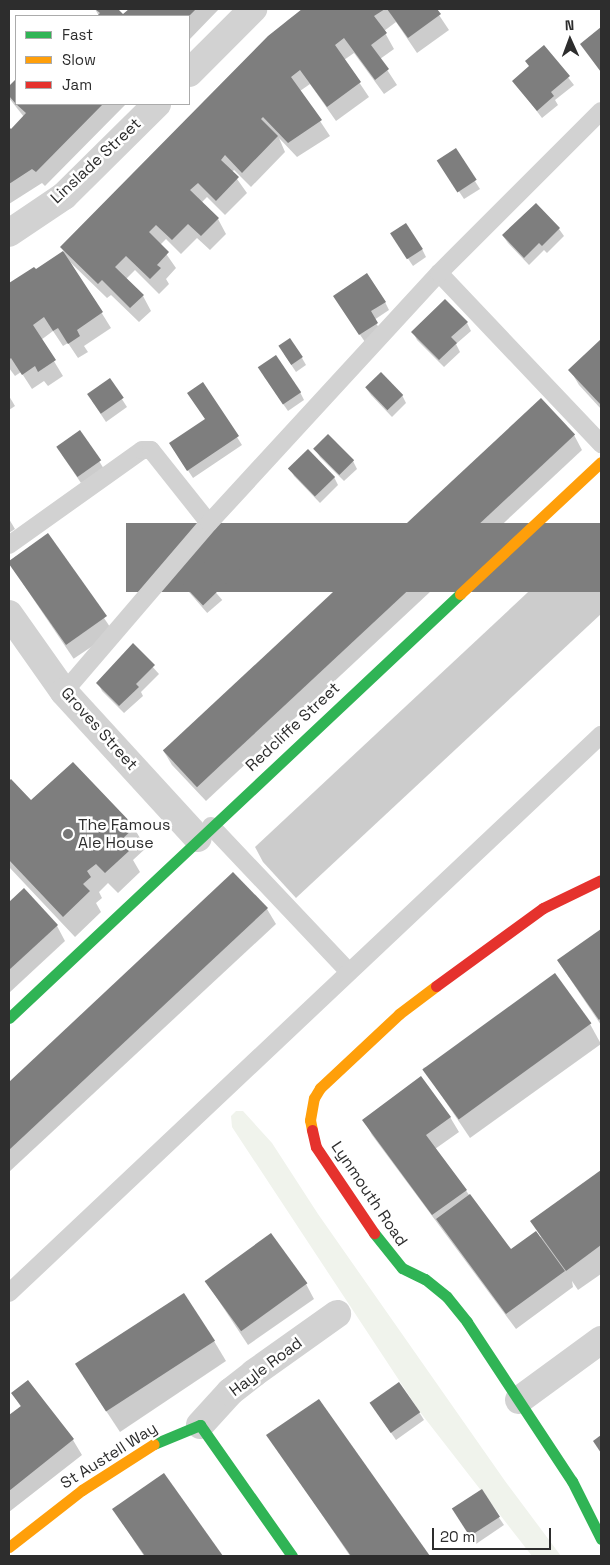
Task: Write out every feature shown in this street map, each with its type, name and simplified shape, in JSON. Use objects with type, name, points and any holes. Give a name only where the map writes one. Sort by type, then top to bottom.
[{"type":"street","points":[[190,71],[253,9]]},
{"type":"street","name":"Linslade Street","points":[[9,234],[64,196],[156,105]]},
{"type":"street","name":"Redcliffe Street","points":[[9,1018],[601,462]]},
{"type":"street","name":"Groves Street","points":[[9,614],[64,692],[205,832]]},
{"type":"street","name":"Lynmouth Road","points":[[601,880],[543,908],[399,1014],[326,1082],[314,1098],[311,1110],[312,1134],[316,1147],[382,1245],[402,1268],[425,1279],[447,1297],[519,1400],[572,1481],[601,1539]]},
{"type":"street","name":"Hayle Road","points":[[200,1425],[230,1392],[337,1314]]},
{"type":"street","points":[[519,1400],[601,1340]]},
{"type":"street","points":[[200,1425],[292,1556]]},
{"type":"street","name":"St Austell Way","points":[[9,1547],[82,1490],[159,1441],[200,1425]]},
{"type":"lane","points":[[64,692],[209,524],[439,273],[601,111]]},
{"type":"lane","points":[[439,273],[601,444]]},
{"type":"lane","points":[[9,545],[142,450],[151,450],[209,524]]},
{"type":"lane","points":[[9,1293],[601,736]]},
{"type":"lane","points":[[205,832],[349,972]]},
{"type":"shaded area","points":[[236,1111],[243,1111],[272,1143],[318,1214],[505,1481],[561,1556],[532,1556],[420,1412],[232,1127],[231,1116]]},
{"type":"building","points":[[95,9],[118,9],[123,14],[129,9],[196,9],[190,15],[98,15],[100,13]]},
{"type":"building","points":[[302,9],[385,9],[374,16],[387,33],[371,45],[389,69],[375,80],[344,38],[335,45],[361,82],[327,107],[300,70],[291,77],[322,120],[288,143],[263,117],[261,119],[278,136],[242,173],[225,155],[221,160],[239,177],[216,201],[198,183],[190,190],[219,218],[201,236],[188,224],[172,240],[156,225],[149,232],[169,252],[157,265],[161,268],[150,279],[126,256],[115,267],[144,295],[130,308],[102,280],[98,284],[60,247],[268,36]]},
{"type":"building","points":[[387,9],[437,9],[441,14],[408,38]]},
{"type":"building","points":[[601,27],[601,72],[580,44]]},
{"type":"building","points":[[544,45],[570,76],[551,92],[554,96],[537,111],[512,81],[529,66],[525,61]]},
{"type":"building","points":[[15,80],[15,103],[9,96],[9,86]]},
{"type":"building","points":[[17,105],[102,105],[36,172],[32,169],[9,184],[9,127],[11,129],[26,113]]},
{"type":"building","points":[[456,148],[477,180],[457,192],[437,161]]},
{"type":"building","points":[[536,203],[560,228],[542,246],[539,243],[524,258],[502,235]]},
{"type":"building","points":[[406,223],[423,249],[407,259],[390,233]]},
{"type":"building","points":[[63,251],[103,312],[77,330],[80,336],[68,344],[58,328],[53,331],[44,317],[33,325],[56,360],[38,372],[35,366],[22,375],[11,358],[9,360],[9,283],[34,267],[36,269]]},
{"type":"building","points":[[367,273],[386,302],[371,311],[378,323],[359,335],[333,296]]},
{"type":"building","points":[[445,299],[468,322],[451,337],[457,343],[439,360],[411,332]]},
{"type":"building","points":[[290,338],[303,357],[291,365],[278,346]]},
{"type":"building","points":[[601,339],[601,405],[568,370]]},
{"type":"building","points":[[276,355],[301,392],[283,405],[258,367]]},
{"type":"building","points":[[381,372],[403,395],[387,410],[365,387]]},
{"type":"building","points":[[110,378],[124,398],[101,414],[87,394]]},
{"type":"building","points":[[203,382],[239,436],[187,471],[169,443],[205,419],[187,393]]},
{"type":"building","points":[[541,398],[575,435],[197,787],[163,751]]},
{"type":"building","points":[[80,430],[101,460],[77,477],[56,447]]},
{"type":"building","points":[[328,434],[354,460],[339,475],[313,449]]},
{"type":"building","points":[[308,449],[335,477],[315,497],[288,468]]},
{"type":"building","points":[[126,523],[601,523],[601,592],[126,592]]},
{"type":"building","points":[[48,533],[107,616],[66,645],[9,564],[9,561]]},
{"type":"building","points":[[219,548],[240,569],[225,584],[204,563]]},
{"type":"building","points":[[198,570],[218,591],[203,605],[183,585]]},
{"type":"building","points":[[133,643],[155,665],[136,684],[139,687],[119,706],[96,683]]},
{"type":"building","name":"The Famous Ale House","points":[[73,762],[135,827],[120,841],[129,851],[105,873],[96,864],[87,871],[91,877],[83,884],[90,891],[63,917],[9,860],[9,781],[11,779],[31,800]]},
{"type":"building","points":[[233,872],[268,908],[9,1150],[9,1082]]},
{"type":"building","points":[[24,888],[58,925],[9,970],[9,902]]},
{"type":"building","points":[[601,929],[601,1018],[599,1020],[557,960]]},
{"type":"building","points":[[555,973],[591,1023],[459,1120],[422,1069]]},
{"type":"building","points":[[421,1076],[451,1117],[426,1135],[467,1190],[432,1215],[362,1120]]},
{"type":"building","points":[[601,1170],[601,1245],[566,1271],[530,1221]]},
{"type":"building","points":[[470,1194],[511,1249],[536,1231],[565,1271],[506,1314],[436,1219]]},
{"type":"building","points":[[271,1233],[307,1283],[241,1331],[205,1281]]},
{"type":"building","points":[[184,1293],[215,1341],[106,1412],[75,1364]]},
{"type":"building","points":[[28,1380],[74,1439],[9,1491],[9,1415],[21,1406],[11,1393]]},
{"type":"building","points":[[399,1382],[420,1412],[391,1433],[370,1403]]},
{"type":"building","points":[[319,1399],[430,1556],[351,1556],[266,1435]]},
{"type":"building","points":[[601,1435],[601,1453],[593,1441]]},
{"type":"building","points":[[164,1473],[223,1556],[145,1556],[112,1509]]},
{"type":"building","points":[[482,1489],[500,1517],[470,1536],[452,1509]]},
{"type":"traffic: fast","points":[[9,1018],[460,594]]},
{"type":"traffic: fast","points":[[374,1233],[402,1268],[425,1279],[447,1297],[467,1322],[572,1481],[601,1539]]},
{"type":"traffic: fast","points":[[154,1444],[200,1425],[292,1556]]},
{"type":"traffic: slow","points":[[460,594],[601,462]]},
{"type":"traffic: slow","points":[[312,1130],[310,1120],[314,1098],[320,1088],[399,1014],[436,986]]},
{"type":"traffic: slow","points":[[9,1547],[82,1490],[154,1444]]},
{"type":"traffic: jam","points":[[436,986],[543,908],[601,880]]},
{"type":"traffic: jam","points":[[312,1130],[316,1147],[374,1233]]},
{"type":"place","name":"The Famous Ale House","points":[[68,834]]}]
